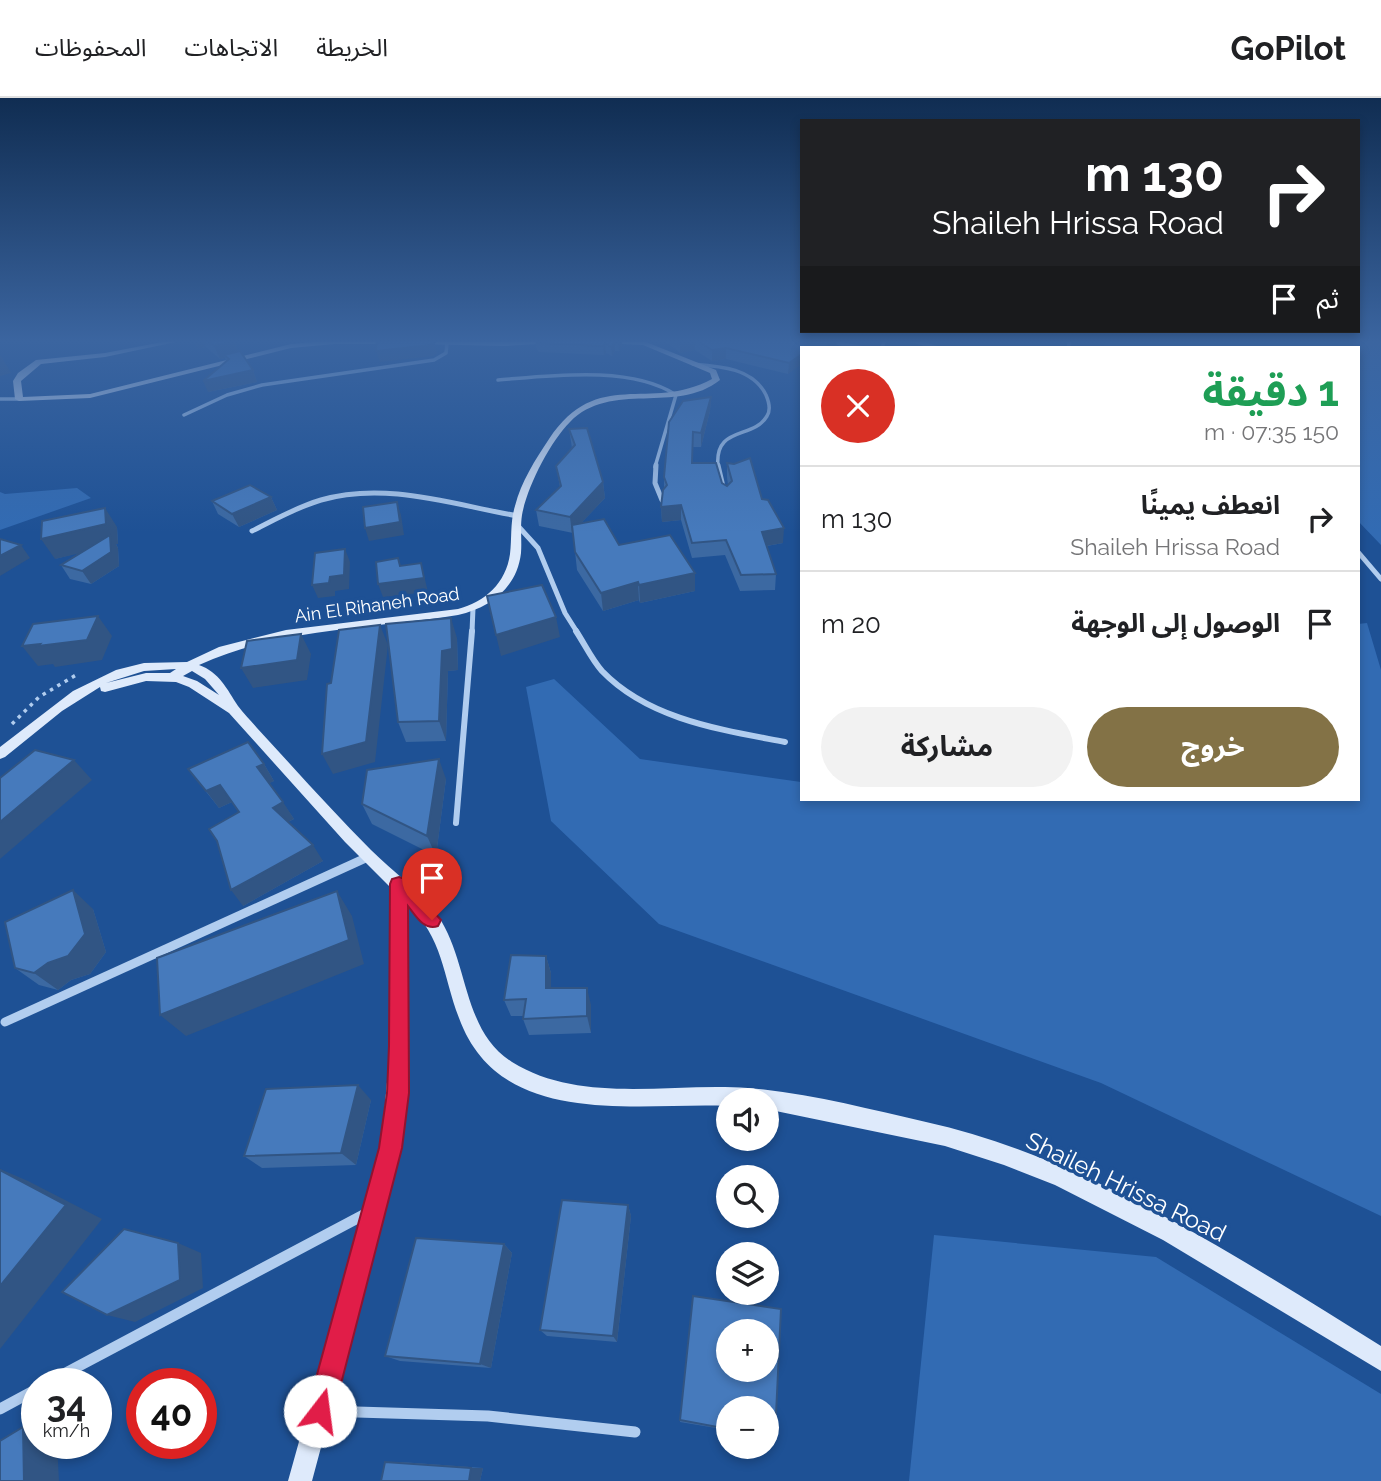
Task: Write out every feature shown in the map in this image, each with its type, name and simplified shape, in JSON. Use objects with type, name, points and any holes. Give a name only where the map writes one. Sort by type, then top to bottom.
[{"type":"street","points":[[184,415],[209,404]]},
{"type":"street","name":"Ain El Rihaneh Road","points":[[172,677],[206,654],[228,648],[303,632],[473,608],[496,595],[518,555],[519,505],[529,483],[568,418],[579,409],[593,404]]},
{"type":"street","points":[[662,500],[655,484],[654,471],[667,404]]},
{"type":"street","points":[[726,496],[717,464],[722,444],[762,422],[768,416],[768,404]]},
{"type":"street","points":[[252,531],[308,503],[357,492],[403,494],[518,521],[537,548],[565,613],[602,671],[628,691],[671,716],[710,728],[785,742]]},
{"type":"street","points":[[1360,554],[1381,579]]},
{"type":"street","points":[[456,823],[473,608]]},
{"type":"street","points":[[189,682],[228,648]]},
{"type":"street","points":[[0,754],[70,699],[99,681],[129,670],[154,665],[186,666],[203,671],[224,691],[234,710]]},
{"type":"street","points":[[70,699],[138,679],[172,677],[189,682],[213,700],[234,710]]},
{"type":"street","name":"Shaileh Hrissa Road","points":[[234,710],[368,857],[399,884],[432,920],[445,943],[469,1020],[483,1050],[505,1069],[540,1084],[594,1097],[746,1097],[824,1110],[943,1136],[1013,1158],[1075,1184],[1195,1244],[1381,1359]]},
{"type":"street","points":[[5,1022],[368,857]]},
{"type":"street","points":[[300,1481],[391,1148],[398,1093],[401,993],[399,884]]},
{"type":"street","points":[[75,1368],[376,1209]]},
{"type":"street","points":[[0,1409],[21,1398]]},
{"type":"street","points":[[320,1411],[488,1416],[635,1432]]},
{"type":"path","points":[[9,729],[39,697],[76,675]]},
{"type":"shaded area","points":[[1360,404],[1381,404],[1381,545],[1360,523]]},
{"type":"shaded area","points":[[77,488],[91,498],[0,530],[0,492],[5,494]]},
{"type":"shaded area","points":[[1367,623],[1381,670],[1381,1216],[1101,1083],[659,924],[551,821],[526,687],[554,679],[640,759],[800,782],[800,801],[1360,801],[1360,624]]},
{"type":"shaded area","points":[[934,1235],[1156,1257],[1381,1394],[1381,1481],[909,1481]]},
{"type":"building","points":[[681,404],[709,404],[701,433],[693,432],[692,463],[716,463],[722,483],[727,486],[732,481],[727,463],[734,464],[750,458],[762,499],[768,500],[784,528],[762,532],[776,574],[741,575],[726,540],[692,543],[681,505],[661,507],[663,490],[667,485],[664,477],[669,422]]},
{"type":"building","points":[[587,428],[603,482],[570,517],[536,510],[561,486],[556,466],[575,445],[569,429]]},
{"type":"building","points":[[250,485],[271,497],[232,514],[212,501]]},
{"type":"building","points":[[397,502],[400,522],[365,528],[363,507]]},
{"type":"building","points":[[105,508],[106,524],[41,539],[42,521]]},
{"type":"building","points":[[604,519],[619,545],[670,535],[695,573],[639,585],[638,582],[601,593],[575,552],[572,525]]},
{"type":"building","points":[[110,535],[111,552],[82,571],[61,565]]},
{"type":"building","points":[[0,539],[21,545],[0,556]]},
{"type":"building","points":[[345,549],[344,575],[330,577],[329,583],[312,585],[315,553]]},
{"type":"building","points":[[398,558],[400,566],[421,563],[424,578],[378,584],[376,562]]},
{"type":"building","points":[[542,585],[556,617],[496,635],[487,596]]},
{"type":"building","points":[[98,616],[87,640],[22,646],[33,624]]},
{"type":"building","points":[[451,618],[452,649],[442,651],[439,721],[398,722],[386,624]]},
{"type":"building","points":[[380,625],[366,742],[322,754],[327,684],[331,683],[339,630]]},
{"type":"building","points":[[301,634],[297,660],[241,668],[247,641]]},
{"type":"building","points":[[248,742],[264,764],[257,767],[283,802],[273,808],[313,845],[231,890],[217,841],[209,829],[239,812],[220,785],[206,791],[188,769]]},
{"type":"building","points":[[35,750],[74,760],[0,822],[0,778]]},
{"type":"building","points":[[439,759],[427,836],[362,804],[367,770]]},
{"type":"building","points":[[73,890],[85,934],[68,956],[48,963],[34,973],[15,968],[5,922]]},
{"type":"building","points":[[337,891],[349,940],[160,1015],[157,958]]},
{"type":"building","points":[[511,955],[546,956],[546,988],[587,988],[587,1016],[523,1019],[526,999],[504,1000]]},
{"type":"building","points":[[358,1085],[341,1153],[244,1156],[266,1089]]},
{"type":"building","points":[[0,1170],[66,1205],[0,1286]]},
{"type":"building","points":[[562,1200],[628,1205],[613,1336],[540,1330]]},
{"type":"building","points":[[124,1229],[178,1243],[180,1280],[107,1315],[62,1292]]},
{"type":"building","points":[[416,1238],[504,1244],[480,1364],[385,1356]]},
{"type":"building","points":[[693,1296],[716,1299],[716,1305],[754,1305],[781,1309],[779,1351],[779,1319],[716,1319],[716,1382],[778,1382],[777,1396],[716,1396],[716,1427],[680,1420]]},
{"type":"building","points":[[21,1428],[24,1481],[0,1481],[0,1441]]},
{"type":"building","points":[[385,1462],[471,1468],[469,1481],[381,1481]]},
{"type":"route","points":[[320,1411],[391,1148],[398,1093],[400,1046],[399,884],[432,920]]}]
